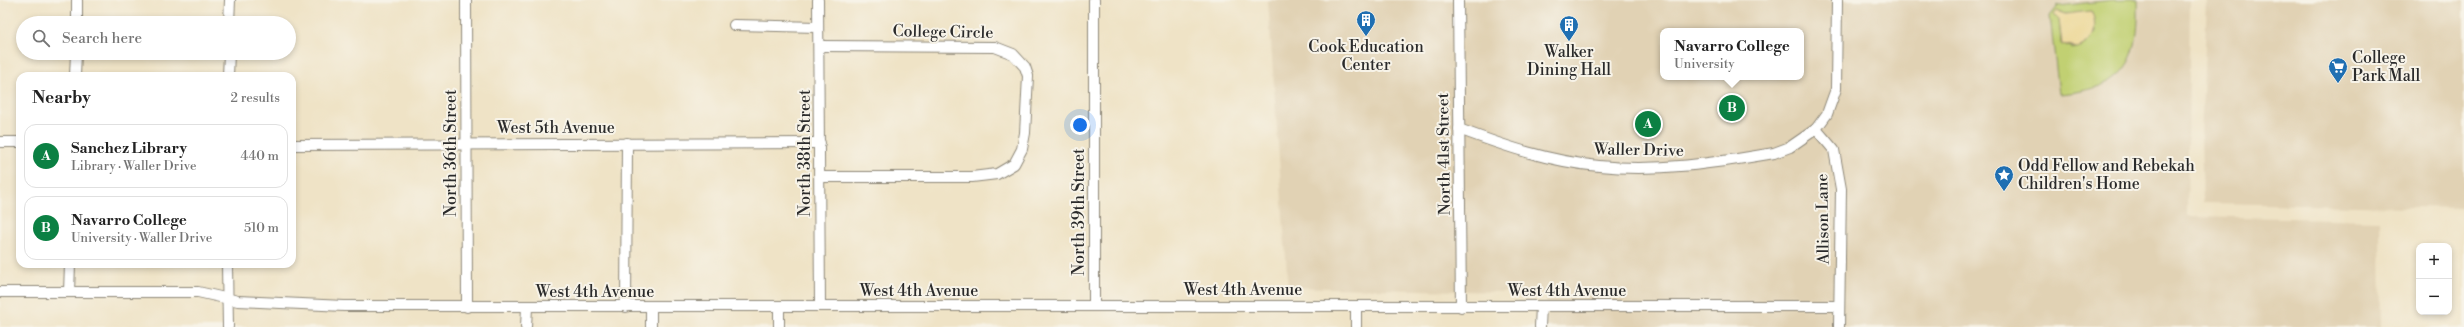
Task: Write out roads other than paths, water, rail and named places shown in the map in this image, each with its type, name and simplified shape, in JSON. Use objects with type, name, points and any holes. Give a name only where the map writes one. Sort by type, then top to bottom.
[{"type":"street","points":[[77,0],[77,16]]},
{"type":"street","points":[[229,16],[230,0]]},
{"type":"street","name":"North 36th Street","points":[[466,0],[467,306]]},
{"type":"street","name":"North 38th Street","points":[[818,0],[817,27],[820,46],[820,306]]},
{"type":"street","name":"North 39th Street","points":[[1094,0],[1094,305]]},
{"type":"street","name":"North 41st Street","points":[[1458,0],[1461,307]]},
{"type":"street","points":[[1816,129],[1827,114],[1836,89],[1837,0]]},
{"type":"street","points":[[734,25],[817,27]]},
{"type":"street","name":"College Circle","points":[[820,46],[995,46],[1013,54],[1025,67],[1029,85],[1022,149],[1014,164],[997,174],[972,177],[820,177]]},
{"type":"street","points":[[75,72],[76,60]]},
{"type":"street","points":[[228,72],[229,60]]},
{"type":"street","name":"Waller Drive","points":[[1459,129],[1511,148],[1567,162],[1600,166],[1666,168],[1774,153],[1790,147],[1816,129]]},
{"type":"street","name":"Allison Lane","points":[[1816,129],[1834,150],[1838,166],[1840,189],[1839,327]]},
{"type":"street","points":[[0,142],[16,142]]},
{"type":"street","points":[[626,307],[627,143]]},
{"type":"street","name":"West 5th Avenue","points":[[296,144],[820,143]]},
{"type":"street","points":[[69,292],[70,268]]},
{"type":"street","points":[[227,268],[228,327]]},
{"type":"street","name":"West 4th Avenue","points":[[0,292],[198,292],[238,301],[344,306],[1839,306]]},
{"type":"street","points":[[1356,306],[1356,327]]},
{"type":"street","points":[[1540,327],[1541,306]]},
{"type":"street","points":[[526,327],[527,307]]},
{"type":"street","points":[[651,307],[651,327]]},
{"type":"street","points":[[779,307],[779,327]]},
{"type":"place","name":"Cook Education Center","points":[[1366,37]]},
{"type":"place","name":"Walker Dining Hall","points":[[1569,42]]},
{"type":"place","name":"College Park Mall","points":[[2338,84]]},
{"type":"place","name":"Navarro College","points":[[1732,108]]},
{"type":"place","name":"Sanchez Library","points":[[1648,124]]},
{"type":"place","name":"Odd Fellow and Rebekah Children's Home","points":[[2004,192]]}]
